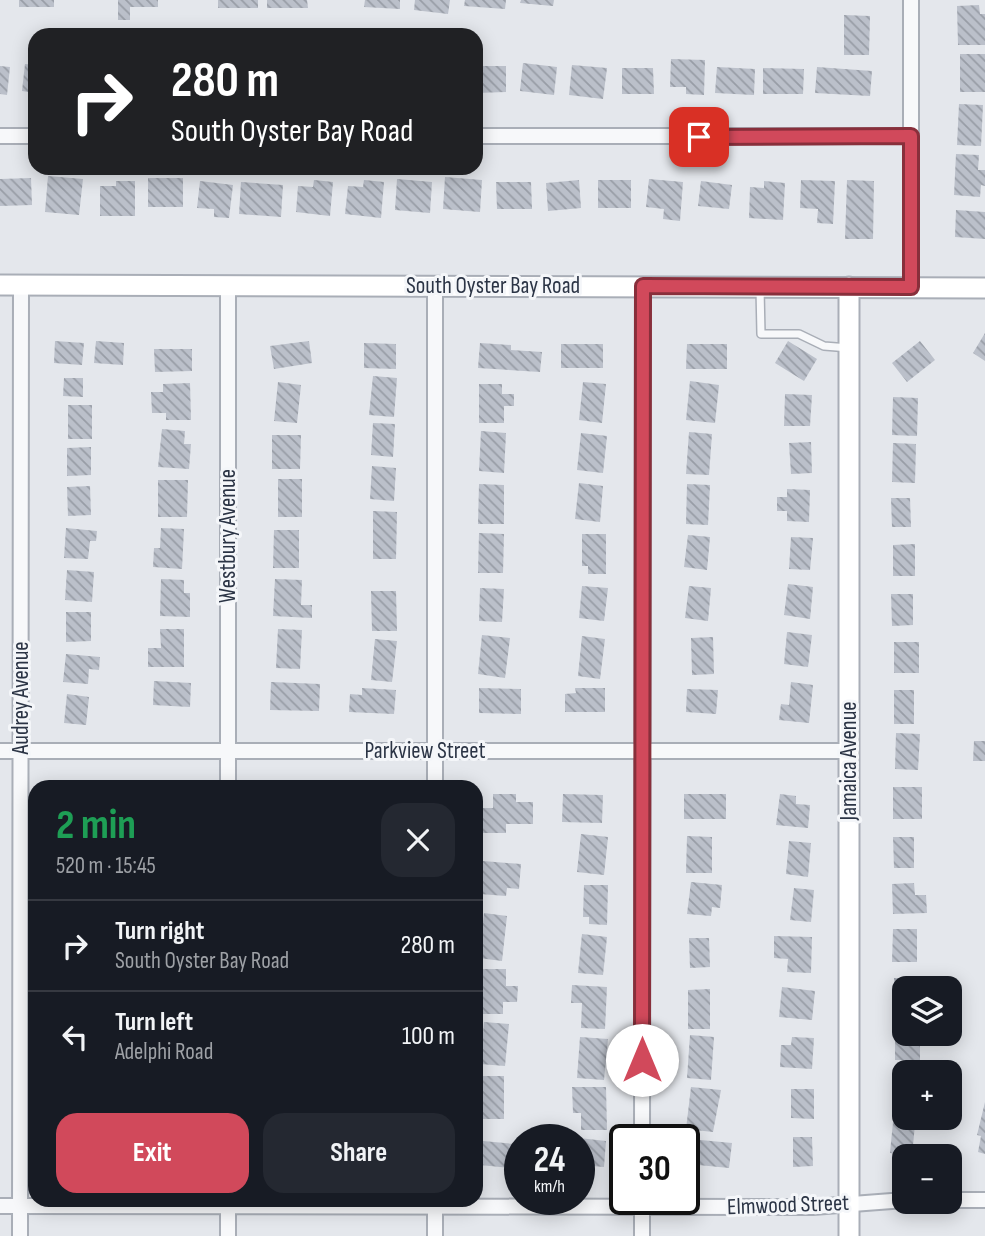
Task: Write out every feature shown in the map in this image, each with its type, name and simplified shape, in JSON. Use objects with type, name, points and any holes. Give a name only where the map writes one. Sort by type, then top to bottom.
[{"type":"main road","name":"South Oyster Bay Road","points":[[0,285],[985,288]]},
{"type":"main road","name":"Jamaica Avenue","points":[[849,287],[849,1236]]},
{"type":"street","points":[[911,0],[911,287]]},
{"type":"street","points":[[0,136],[28,136]]},
{"type":"street","points":[[483,136],[911,136]]},
{"type":"street","name":"Audrey Avenue","points":[[20,1236],[21,285]]},
{"type":"street","name":"Westbury Avenue","points":[[228,285],[228,780]]},
{"type":"street","points":[[435,286],[435,780]]},
{"type":"street","points":[[642,1124],[643,286]]},
{"type":"street","name":"Parkview Street","points":[[0,751],[849,751]]},
{"type":"street","points":[[962,1200],[985,1200]]},
{"type":"street","name":"Elmwood Street","points":[[700,1204],[813,1207],[892,1201]]},
{"type":"street","name":"Elmwood Street","points":[[483,1204],[609,1203]]},
{"type":"street","name":"Elmwood Street","points":[[0,1206],[28,1206]]},
{"type":"street","points":[[228,1207],[228,1236]]},
{"type":"street","points":[[435,1207],[435,1236]]},
{"type":"street","points":[[642,1215],[642,1236]]},
{"type":"lane","points":[[760,287],[761,334],[799,334],[824,346],[849,348]]},
{"type":"building","points":[[19,0],[54,0],[54,7],[19,7]]},
{"type":"building","points":[[118,0],[158,0],[158,7],[130,7],[130,20],[118,20]]},
{"type":"building","points":[[218,0],[258,0],[258,8],[218,8]]},
{"type":"building","points":[[267,0],[307,0],[308,8],[267,8]]},
{"type":"building","points":[[365,0],[400,0],[400,9],[364,7]]},
{"type":"building","points":[[415,0],[450,0],[448,14],[414,10]]},
{"type":"building","points":[[465,0],[506,0],[505,9],[464,6]]},
{"type":"building","points":[[521,0],[554,0],[553,6],[520,3]]},
{"type":"building","points":[[979,5],[980,14],[985,14],[985,45],[958,45],[957,6]]},
{"type":"building","points":[[844,15],[870,16],[869,55],[844,55]]},
{"type":"building","points":[[960,54],[985,54],[985,92],[960,92]]},
{"type":"building","points":[[671,59],[705,60],[704,95],[686,94],[686,87],[670,87]]},
{"type":"building","points":[[523,63],[557,67],[554,95],[520,91]]},
{"type":"building","points":[[25,64],[28,64],[28,92],[22,91]]},
{"type":"building","points":[[572,65],[607,68],[603,99],[569,95]]},
{"type":"building","points":[[0,66],[10,67],[7,95],[0,94]]},
{"type":"building","points":[[483,66],[506,66],[506,92],[483,93]]},
{"type":"building","points":[[717,67],[755,69],[754,95],[715,93]]},
{"type":"building","points":[[817,67],[872,71],[870,96],[815,93]]},
{"type":"building","points":[[622,68],[653,68],[654,94],[622,94]]},
{"type":"building","points":[[763,68],[804,69],[803,94],[763,94]]},
{"type":"building","points":[[959,104],[983,105],[981,146],[957,145]]},
{"type":"building","points":[[956,154],[979,155],[978,170],[985,170],[985,186],[981,185],[980,197],[954,195]]},
{"type":"building","points":[[48,176],[83,179],[79,215],[45,212]]},
{"type":"building","points":[[445,177],[482,180],[480,212],[443,209]]},
{"type":"building","points":[[31,178],[32,205],[0,206],[0,179]]},
{"type":"building","points":[[148,178],[183,178],[183,207],[148,207]]},
{"type":"building","points":[[397,179],[432,182],[430,213],[395,210]]},
{"type":"building","points":[[649,179],[683,182],[680,221],[663,219],[664,209],[646,207]]},
{"type":"building","points":[[314,180],[333,182],[330,216],[296,212],[298,186],[313,187]]},
{"type":"building","points":[[364,180],[384,182],[381,218],[345,214],[348,186],[363,187]]},
{"type":"building","points":[[579,180],[581,208],[548,211],[546,183]]},
{"type":"building","points":[[598,180],[631,180],[631,208],[598,208]]},
{"type":"building","points":[[801,180],[835,181],[833,224],[817,223],[818,209],[800,208]]},
{"type":"building","points":[[847,180],[874,181],[873,239],[845,239]]},
{"type":"building","points":[[116,181],[135,181],[135,216],[100,216],[100,186],[116,186]]},
{"type":"building","points":[[200,181],[233,185],[229,218],[214,217],[214,209],[197,208]]},
{"type":"building","points":[[701,181],[732,185],[729,209],[698,206]]},
{"type":"building","points":[[764,181],[785,183],[783,220],[749,218],[750,187],[764,188]]},
{"type":"building","points":[[241,182],[283,185],[281,217],[239,214]]},
{"type":"building","points":[[496,182],[531,182],[532,209],[497,209]]},
{"type":"building","points":[[956,210],[985,212],[985,239],[955,237]]},
{"type":"building","points":[[985,333],[985,361],[973,353]]},
{"type":"building","points":[[55,341],[84,343],[82,365],[54,363]]},
{"type":"building","points":[[96,341],[124,343],[123,365],[94,363]]},
{"type":"building","points":[[309,341],[312,363],[274,369],[270,346]]},
{"type":"building","points":[[788,341],[817,359],[804,381],[775,363]]},
{"type":"building","points":[[920,341],[935,360],[907,382],[892,363]]},
{"type":"building","points":[[364,343],[396,344],[396,369],[364,368]]},
{"type":"building","points":[[480,343],[511,345],[511,350],[542,352],[540,372],[478,368]]},
{"type":"building","points":[[561,344],[603,344],[603,368],[561,368]]},
{"type":"building","points":[[687,344],[727,344],[727,369],[686,369]]},
{"type":"building","points":[[154,349],[192,349],[192,371],[155,372]]},
{"type":"building","points":[[373,376],[397,378],[394,417],[369,415]]},
{"type":"building","points":[[64,378],[83,378],[83,397],[63,396]]},
{"type":"building","points":[[690,381],[719,385],[715,423],[686,420]]},
{"type":"building","points":[[278,382],[301,385],[297,423],[274,421]]},
{"type":"building","points":[[583,382],[606,384],[602,423],[579,420]]},
{"type":"building","points":[[190,383],[191,420],[166,420],[166,413],[152,413],[151,392],[163,392],[163,384]]},
{"type":"building","points":[[479,384],[502,384],[502,394],[514,394],[514,406],[504,406],[504,423],[479,423]]},
{"type":"building","points":[[785,394],[812,395],[810,426],[784,426]]},
{"type":"building","points":[[893,397],[918,398],[917,436],[892,435]]},
{"type":"building","points":[[68,405],[92,405],[92,439],[68,439]]},
{"type":"building","points":[[373,423],[395,424],[393,457],[371,455]]},
{"type":"building","points":[[162,429],[185,431],[184,444],[191,444],[189,469],[158,467]]},
{"type":"building","points":[[481,431],[506,433],[504,473],[479,471]]},
{"type":"building","points":[[689,432],[712,434],[709,475],[686,474]]},
{"type":"building","points":[[581,433],[607,436],[603,473],[577,470]]},
{"type":"building","points":[[272,435],[301,435],[300,469],[272,469]]},
{"type":"building","points":[[811,442],[812,473],[791,474],[789,443]]},
{"type":"building","points":[[893,443],[916,444],[915,483],[892,482]]},
{"type":"building","points":[[91,447],[91,475],[67,476],[67,448]]},
{"type":"building","points":[[372,466],[396,468],[394,501],[370,499]]},
{"type":"building","points":[[278,479],[302,479],[302,517],[278,517]]},
{"type":"building","points":[[158,480],[188,480],[187,517],[158,517]]},
{"type":"building","points":[[579,483],[603,486],[600,522],[575,519]]},
{"type":"building","points":[[479,484],[504,485],[504,524],[478,524]]},
{"type":"building","points":[[687,484],[710,485],[708,525],[686,524]]},
{"type":"building","points":[[90,486],[91,515],[68,516],[67,487]]},
{"type":"building","points":[[787,489],[810,490],[809,522],[787,521],[787,511],[777,511],[777,497],[787,497]]},
{"type":"building","points":[[891,498],[910,498],[911,527],[892,527]]},
{"type":"building","points":[[373,511],[397,512],[396,559],[373,559]]},
{"type":"building","points":[[66,528],[97,531],[96,541],[90,541],[88,559],[64,558]]},
{"type":"building","points":[[161,528],[184,529],[182,569],[153,567],[154,548],[160,548]]},
{"type":"building","points":[[274,530],[299,530],[299,568],[273,568]]},
{"type":"building","points":[[479,533],[504,534],[503,573],[478,573]]},
{"type":"building","points":[[582,534],[606,534],[606,574],[588,574],[588,566],[582,566]]},
{"type":"building","points":[[688,535],[710,537],[707,570],[684,567]]},
{"type":"building","points":[[791,537],[813,538],[810,570],[789,569]]},
{"type":"building","points":[[915,544],[915,576],[893,576],[893,545]]},
{"type":"building","points":[[67,570],[94,572],[92,602],[65,600]]},
{"type":"building","points":[[161,579],[184,580],[184,593],[190,593],[190,617],[160,616]]},
{"type":"building","points":[[275,579],[302,580],[301,605],[312,605],[312,618],[273,616]]},
{"type":"building","points":[[788,584],[813,587],[810,619],[784,615]]},
{"type":"building","points":[[582,586],[608,588],[604,621],[579,618]]},
{"type":"building","points":[[689,586],[711,588],[708,621],[685,618]]},
{"type":"building","points":[[480,588],[504,589],[502,622],[479,621]]},
{"type":"building","points":[[371,591],[396,591],[397,631],[372,631]]},
{"type":"building","points":[[891,594],[913,594],[913,625],[892,626]]},
{"type":"building","points":[[66,612],[91,612],[91,641],[66,642]]},
{"type":"building","points":[[160,629],[184,629],[184,667],[148,667],[148,648],[161,648]]},
{"type":"building","points":[[278,629],[302,630],[300,669],[276,668]]},
{"type":"building","points":[[787,632],[812,635],[808,667],[784,664]]},
{"type":"building","points":[[482,635],[510,638],[505,678],[478,674]]},
{"type":"building","points":[[582,636],[605,639],[600,679],[578,676]]},
{"type":"building","points":[[713,637],[714,674],[692,675],[691,638]]},
{"type":"building","points":[[375,639],[397,641],[392,682],[371,680]]},
{"type":"building","points":[[894,642],[919,642],[919,673],[894,673]]},
{"type":"building","points":[[66,654],[100,657],[99,670],[89,669],[88,684],[63,682]]},
{"type":"building","points":[[154,681],[191,683],[190,707],[153,705]]},
{"type":"building","points":[[271,682],[320,684],[319,711],[270,710]]},
{"type":"building","points":[[791,682],[813,685],[809,723],[779,720],[781,704],[789,705]]},
{"type":"building","points":[[362,688],[396,690],[394,714],[349,712],[350,694],[362,695]]},
{"type":"building","points":[[479,688],[521,689],[521,714],[479,713]]},
{"type":"building","points":[[575,688],[605,688],[605,712],[565,712],[565,694],[576,693]]},
{"type":"building","points":[[687,689],[718,690],[716,714],[686,712]]},
{"type":"building","points":[[894,690],[914,690],[914,724],[894,724]]},
{"type":"building","points":[[67,694],[89,697],[86,725],[64,723]]},
{"type":"building","points":[[896,733],[920,734],[918,770],[895,769]]},
{"type":"building","points":[[974,741],[985,741],[985,761],[973,761]]},
{"type":"building","points":[[893,787],[922,787],[922,819],[893,819]]},
{"type":"building","points":[[493,794],[516,794],[516,802],[533,802],[533,824],[506,824],[506,833],[483,833],[483,808],[493,808]]},
{"type":"building","points":[[563,794],[603,795],[602,823],[562,822]]},
{"type":"building","points":[[684,794],[726,794],[726,819],[684,819]]},
{"type":"building","points":[[780,794],[796,796],[796,804],[810,805],[808,828],[776,825]]},
{"type":"building","points":[[581,834],[608,837],[604,875],[577,872]]},
{"type":"building","points":[[687,836],[712,837],[712,873],[686,873]]},
{"type":"building","points":[[893,837],[914,837],[914,868],[894,868]]},
{"type":"building","points":[[789,841],[811,843],[808,877],[786,874]]},
{"type":"building","points":[[483,861],[521,864],[519,889],[507,888],[506,896],[483,894]]},
{"type":"building","points":[[691,882],[722,885],[720,908],[712,907],[711,916],[687,914]]},
{"type":"building","points":[[914,883],[915,895],[926,895],[927,913],[893,914],[892,884]]},
{"type":"building","points":[[584,885],[608,885],[607,925],[589,924],[589,917],[583,917]]},
{"type":"building","points":[[794,888],[814,890],[811,922],[790,920]]},
{"type":"building","points":[[484,913],[507,916],[502,961],[483,959]]},
{"type":"building","points":[[893,929],[917,929],[917,962],[892,962]]},
{"type":"building","points":[[582,934],[607,937],[603,975],[578,973]]},
{"type":"building","points":[[774,936],[812,937],[811,973],[787,972],[788,959],[774,958]]},
{"type":"building","points":[[689,938],[709,938],[710,967],[690,968]]},
{"type":"building","points":[[483,969],[506,969],[506,986],[518,986],[517,1002],[503,1002],[503,1014],[483,1014]]},
{"type":"building","points":[[572,985],[607,987],[605,1029],[581,1028],[582,1003],[571,1003]]},
{"type":"building","points":[[782,987],[815,991],[812,1020],[779,1017]]},
{"type":"building","points":[[710,989],[710,1029],[688,1029],[688,990]]},
{"type":"building","points":[[484,1022],[509,1024],[505,1066],[483,1064]]},
{"type":"building","points":[[690,1035],[714,1037],[711,1080],[687,1078]]},
{"type":"building","points":[[580,1037],[608,1039],[604,1080],[577,1078]]},
{"type":"building","points":[[792,1037],[814,1038],[812,1069],[780,1067],[781,1045],[791,1045]]},
{"type":"building","points":[[895,1046],[920,1046],[920,1060],[895,1060]]},
{"type":"building","points":[[483,1076],[504,1076],[504,1119],[483,1119]]},
{"type":"building","points":[[572,1087],[606,1087],[607,1130],[595,1130],[595,1124],[581,1124],[581,1113],[573,1113]]},
{"type":"building","points":[[691,1087],[721,1090],[713,1132],[700,1131],[700,1124],[687,1124]]},
{"type":"building","points":[[791,1089],[814,1089],[814,1119],[791,1118]]},
{"type":"building","points":[[985,1102],[985,1154],[978,1152],[981,1136],[977,1135]]},
{"type":"building","points":[[892,1130],[914,1130],[913,1144],[892,1144],[890,1153]]},
{"type":"building","points":[[793,1137],[812,1137],[813,1166],[793,1167]]},
{"type":"building","points":[[595,1140],[606,1141],[604,1167],[595,1166]]},
{"type":"building","points":[[700,1140],[732,1143],[729,1168],[700,1165]]},
{"type":"building","points":[[483,1141],[504,1143],[504,1167],[483,1165]]},
{"type":"route","points":[[642,1060],[643,286],[911,287],[911,136],[699,137]]}]
